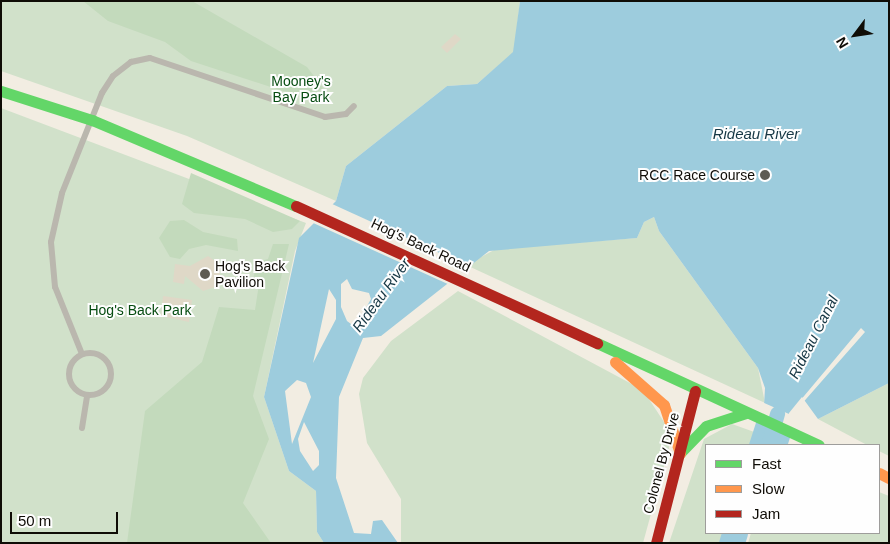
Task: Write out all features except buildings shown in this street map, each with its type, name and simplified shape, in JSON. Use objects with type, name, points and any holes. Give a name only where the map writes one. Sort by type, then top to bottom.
[{"type":"main road","name":"Hog's Back Road","points":[[1,92],[92,120],[300,206],[474,286],[695,392],[818,444]]},
{"type":"main road","points":[[572,333],[640,379],[661,401],[680,453],[706,426],[746,413]]},
{"type":"main road","name":"Colonel By Drive","points":[[656,543],[695,392]]},
{"type":"lane","points":[[82,354],[53,281],[50,242],[57,206],[92,120],[113,76],[131,62],[150,58],[325,117],[346,114],[354,106]]},
{"type":"lane","points":[[82,354],[102,356],[111,374],[101,392],[87,394],[75,389],[69,376],[72,363],[82,354]]},
{"type":"lane","points":[[82,428],[87,394]]},
{"type":"green space","name":"Mooney's Bay Park","points":[[1,1],[520,1],[514,52],[477,84],[447,86],[346,166],[336,201],[187,136],[1,71]]},
{"type":"green space","points":[[83,1],[192,1],[307,67],[323,88],[312,95],[283,91],[191,61],[165,42],[108,21]]},
{"type":"green space","name":"Hog's Back Park","points":[[1,108],[306,223],[295,251],[264,397],[289,471],[316,491],[317,532],[324,543],[1,543]]},
{"type":"green space","points":[[191,173],[300,221],[292,229],[273,232],[245,219],[194,213],[182,204]]},
{"type":"green space","points":[[654,217],[659,231],[758,368],[765,403],[466,265],[496,249],[637,238],[644,222]]},
{"type":"green space","points":[[184,220],[203,232],[237,239],[238,251],[206,245],[189,249],[180,259],[170,257],[159,238],[170,221]]},
{"type":"green space","points":[[273,244],[289,244],[253,396],[269,439],[243,503],[271,543],[127,543],[145,411],[202,362],[219,307],[255,310],[259,284],[252,284],[257,262],[268,259]]},
{"type":"green space","points":[[458,291],[643,390],[666,425],[669,448],[643,543],[401,543],[401,499],[367,443],[359,394],[363,378],[391,341]]},
{"type":"green space","points":[[889,383],[889,456],[880,452],[880,444],[865,444],[818,419]]},
{"type":"green space","points":[[732,424],[757,433],[753,444],[705,444],[705,534],[724,534],[721,543],[669,543],[704,439]]},
{"type":"green space","points":[[880,492],[889,496],[889,543],[748,543],[751,534],[880,534]]},
{"type":"water","name":"Rideau River","points":[[520,1],[889,1],[889,383],[818,419],[802,397],[789,413],[783,433],[763,424],[765,388],[758,368],[659,231],[654,217],[644,222],[637,238],[489,251],[381,336],[363,338],[339,397],[336,478],[354,533],[371,534],[373,521],[382,520],[398,543],[324,543],[317,532],[316,491],[289,471],[264,397],[299,238],[336,201],[346,166],[447,86],[477,84],[513,52]],"holes":[[[347,279],[352,289],[369,293],[371,299],[355,327],[347,321],[341,307],[341,284]],[[329,289],[336,300],[336,319],[313,363]],[[297,380],[306,383],[311,397],[292,444],[285,391]],[[304,422],[319,451],[319,465],[313,471],[300,451],[298,439]]]},
{"type":"pier","points":[[330,203],[468,266],[450,285],[311,222]]},
{"type":"pier","points":[[861,328],[865,332],[792,415],[785,434],[761,424],[762,402],[789,414]]},
{"type":"waterway","name":"Rideau Canal","points":[[768,444],[777,413]]},
{"type":"waterway","points":[[756,444],[763,424],[783,433],[779,444]]},
{"type":"waterway","points":[[726,543],[729,534]]},
{"type":"waterway","points":[[737,543],[740,534]]},
{"type":"traffic: fast","points":[[1,91],[92,120],[296,206]]},
{"type":"traffic: fast","points":[[597,343],[817,444]]},
{"type":"traffic: fast","points":[[680,453],[706,426],[746,413]]},
{"type":"traffic: slow","points":[[615,362],[664,405],[680,453]]},
{"type":"traffic: slow","points":[[880,474],[889,478]]},
{"type":"traffic: jam","points":[[296,206],[597,343]]},
{"type":"traffic: jam","points":[[656,543],[695,391]]},
{"type":"place","name":"RCC Race Course","points":[[765,175]]},
{"type":"place","name":"Hog's Back Pavilion","points":[[205,274]]}]
